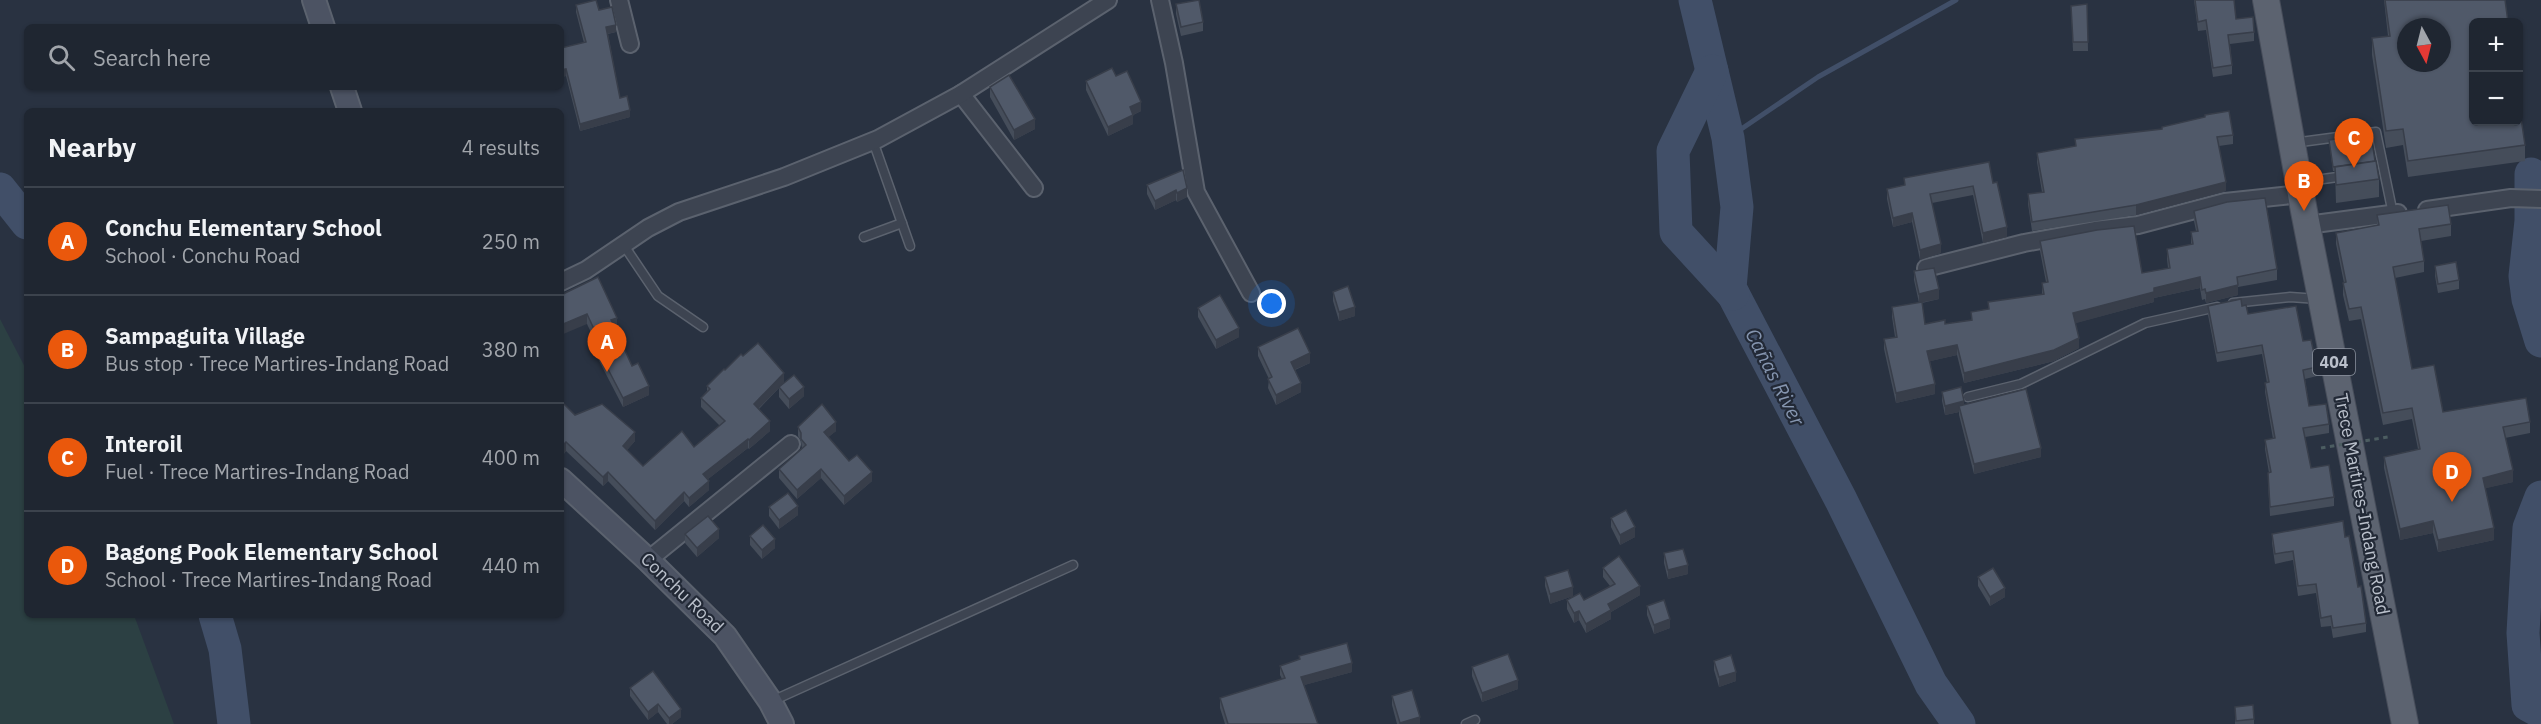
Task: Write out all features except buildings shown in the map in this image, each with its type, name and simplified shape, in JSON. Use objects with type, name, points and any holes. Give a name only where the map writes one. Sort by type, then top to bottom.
[{"type":"main road","points":[[314,0],[322,24]]},
{"type":"main road","name":"Trece Martires-Indang Road","points":[[2266,0],[2291,143],[2405,724]]},
{"type":"main road","points":[[343,90],[349,108]]},
{"type":"main road","name":"Conchu Road","points":[[564,483],[648,560],[725,636],[770,701],[782,724]]},
{"type":"street","points":[[619,0],[630,44]]},
{"type":"street","points":[[564,281],[586,270],[648,228],[679,212],[784,177],[873,141],[961,94],[1108,0]]},
{"type":"street","points":[[1160,0],[1174,63],[1196,192],[1251,293]]},
{"type":"street","points":[[961,94],[1034,188]]},
{"type":"street","points":[[1926,268],[2024,243],[2138,225],[2225,201],[2300,188]]},
{"type":"street","points":[[2307,225],[2535,195]]},
{"type":"street","points":[[648,560],[791,444]]},
{"type":"lane","points":[[2291,143],[2376,132],[2393,214]]},
{"type":"lane","points":[[873,141],[910,246]]},
{"type":"lane","points":[[2374,172],[2384,171]]},
{"type":"lane","points":[[2300,188],[2352,175]]},
{"type":"lane","points":[[864,237],[902,223]]},
{"type":"lane","points":[[623,244],[658,296],[703,327]]},
{"type":"lane","points":[[1968,397],[2029,381],[2145,323],[2247,300],[2290,297],[2321,299]]},
{"type":"lane","points":[[770,701],[1072,565]]},
{"type":"lane","points":[[1466,724],[1475,720]]},
{"type":"path","points":[[2321,448],[2388,437]]},
{"type":"green space","points":[[0,319],[24,365],[24,618],[135,618],[174,724],[0,724]]},
{"type":"waterway","name":"Cañas River","points":[[1695,0],[1728,138],[1737,207],[1730,288],[1841,500],[1931,684],[1959,724]]},
{"type":"waterway","points":[[1728,138],[1818,77],[1956,0]]},
{"type":"waterway","points":[[1712,71],[1673,151],[1676,232],[1733,294]]},
{"type":"waterway","points":[[2531,174],[2531,221],[2525,276],[2528,299],[2541,341]]},
{"type":"waterway","points":[[0,189],[24,219]]},
{"type":"waterway","points":[[2541,497],[2529,528],[2523,633],[2528,705],[2541,712]]},
{"type":"waterway","points":[[216,618],[225,649],[234,724]]},
{"type":"place","name":"Interoil","points":[[2354,168]]},
{"type":"place","name":"Sampaguita Village","points":[[2304,211]]},
{"type":"place","name":"Conchu Elementary School","points":[[607,372]]},
{"type":"place","name":"Bagong Pook Elementary School","points":[[2452,502]]}]
